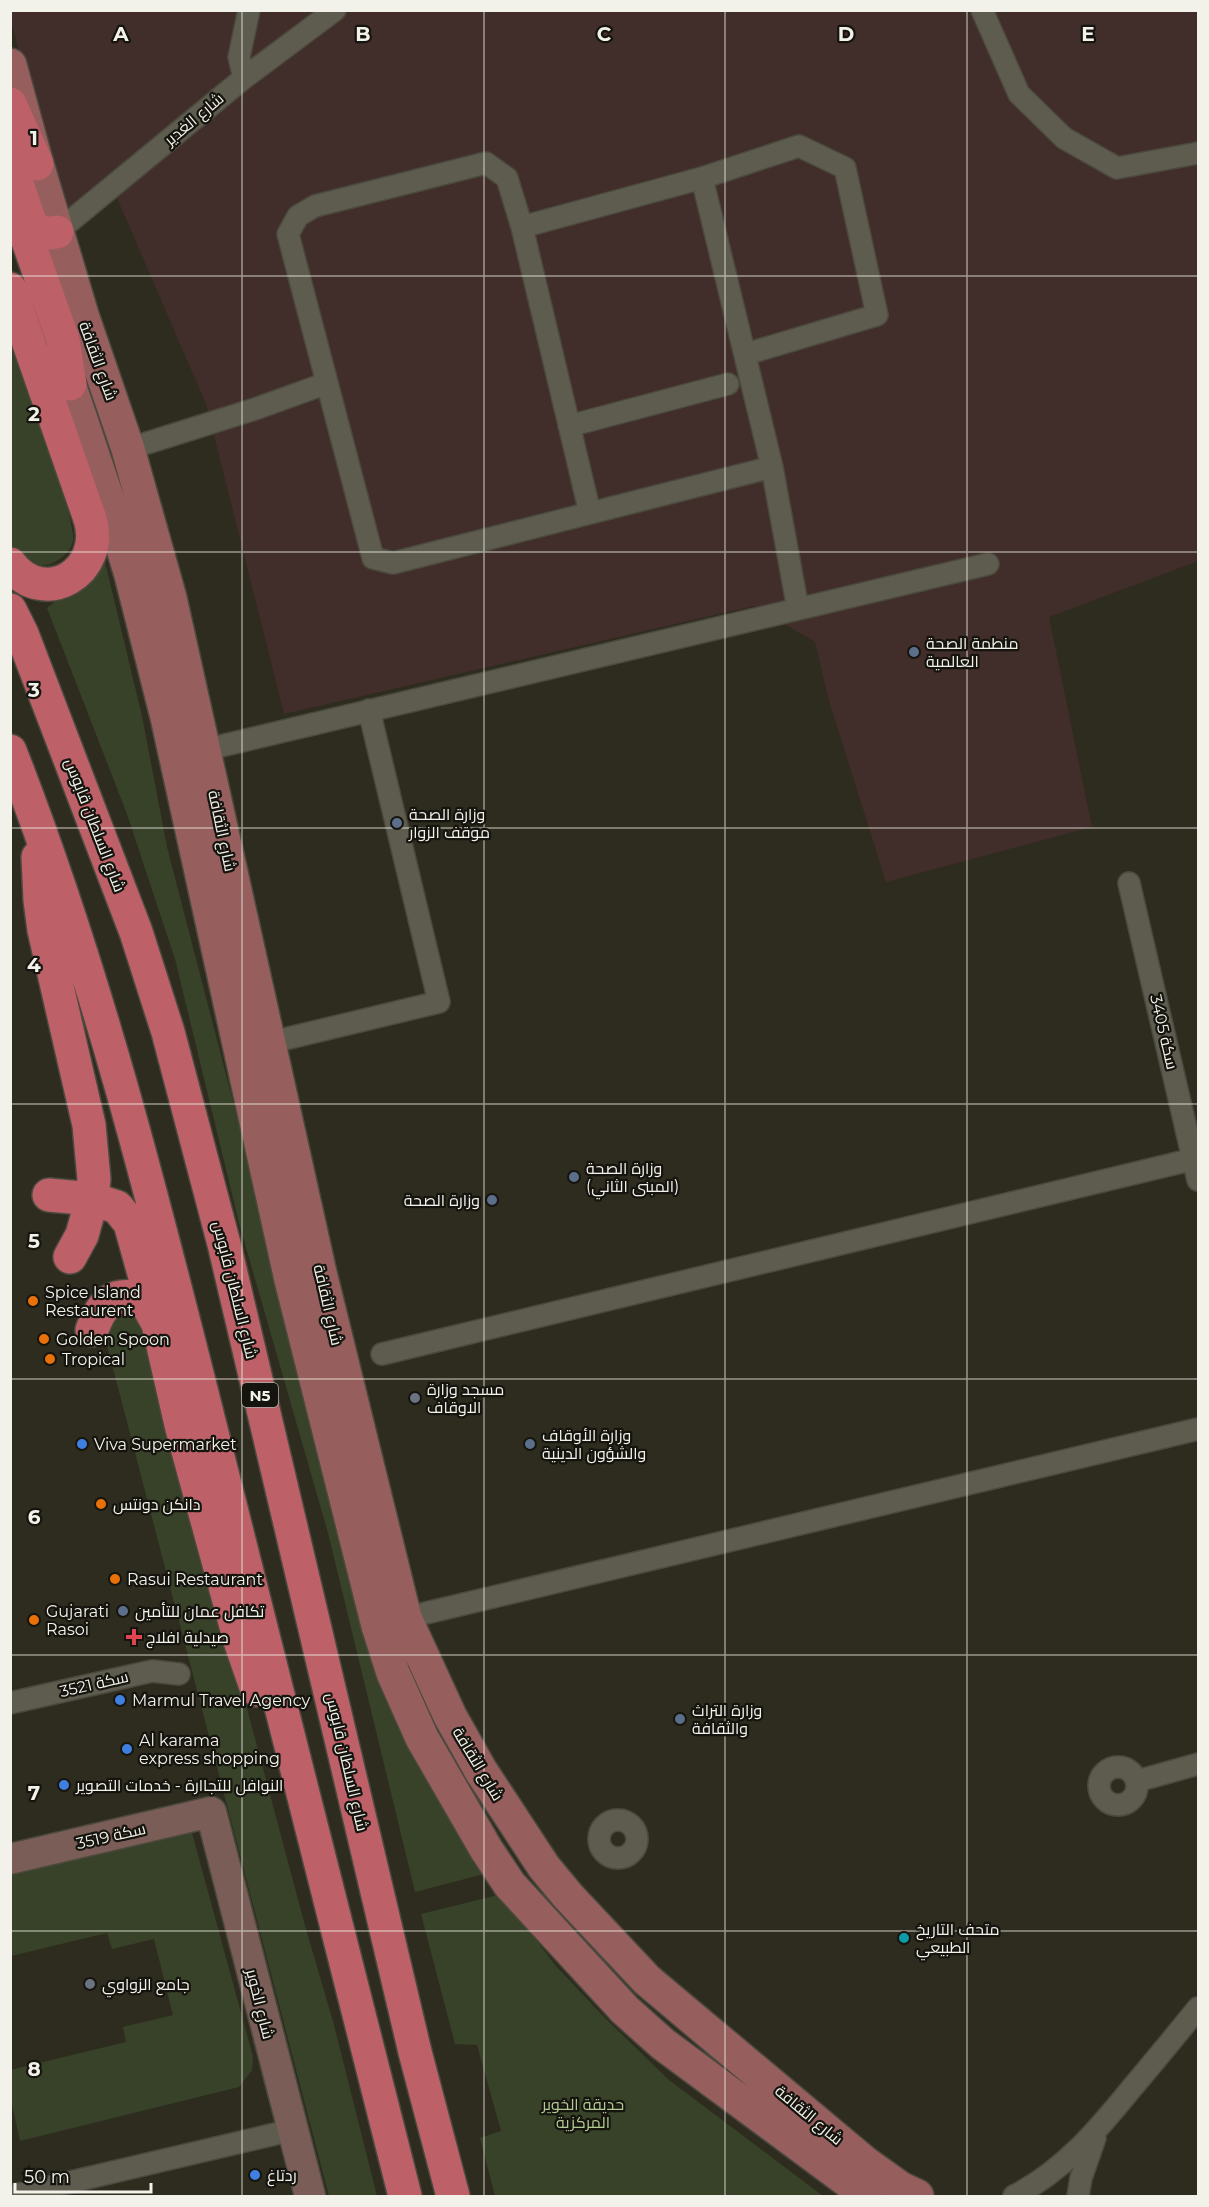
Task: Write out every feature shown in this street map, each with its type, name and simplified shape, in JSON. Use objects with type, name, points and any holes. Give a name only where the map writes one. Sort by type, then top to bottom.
[{"type":"highway","points":[[10,104],[24,163]]},
{"type":"highway","points":[[10,190],[63,340],[70,384]]},
{"type":"highway","points":[[10,289],[90,519],[94,538],[89,558],[84,566],[67,579],[57,583],[36,582],[25,578],[10,564]]},
{"type":"highway","name":"شارع السلطان قابوس","points":[[10,610],[22,634],[136,932],[168,1032],[224,1244],[415,2052],[453,2196]]},
{"type":"highway","points":[[10,751],[40,825],[89,980],[176,1287],[405,2196]]},
{"type":"highway","points":[[40,825],[38,870],[40,900],[59,998],[90,1125],[94,1179],[92,1199],[82,1235],[70,1257]]},
{"type":"highway","points":[[49,1195],[92,1199],[117,1207],[130,1223],[158,1324],[182,1429],[240,1641],[342,1949]]},
{"type":"highway","points":[[92,1330],[99,1312],[112,1299],[129,1296],[144,1299],[158,1324]]},
{"type":"highway","points":[[415,2052],[439,2085],[453,2114],[477,2196]]},
{"type":"main road","name":"شارع الثقافة","points":[[10,64],[24,163],[57,232],[82,315],[128,449],[170,598],[320,1273],[405,1618],[450,1716],[481,1771],[544,1867],[568,1896],[647,1980],[865,2163],[900,2188],[917,2196]]},
{"type":"main road","name":"شارع الثقافة","points":[[10,243],[45,316],[70,384],[128,566],[164,706],[291,1280],[378,1626],[393,1673],[422,1738],[486,1849],[510,1885],[570,1952],[625,2010],[663,2044],[848,2181],[864,2196]]},
{"type":"main road","points":[[327,1425],[385,1611],[405,1618],[396,1635],[396,1642],[406,1674],[414,1720]]},
{"type":"street","points":[[244,78],[239,57],[249,10]]},
{"type":"street","name":"شارع الغدير","points":[[57,232],[244,78],[335,10]]},
{"type":"street","points":[[982,10],[1019,94],[1064,138],[1117,168],[1198,153]]},
{"type":"street","points":[[522,227],[702,178],[799,146],[845,168],[877,315],[746,354]]},
{"type":"street","points":[[590,513],[522,227],[507,178],[486,163],[315,206],[298,216],[288,234],[373,558],[393,563],[772,467]]},
{"type":"street","points":[[702,178],[772,467],[798,609]]},
{"type":"street","points":[[128,449],[255,409],[327,383]]},
{"type":"street","points":[[569,426],[728,384]]},
{"type":"street","points":[[204,750],[988,564]]},
{"type":"street","points":[[268,1043],[439,1002],[369,710]]},
{"type":"street","name":"سكة 3405","points":[[1130,884],[1196,1169]]},
{"type":"street","points":[[382,1354],[1196,1169]]},
{"type":"street","points":[[405,1618],[1198,1429]]},
{"type":"street","name":"سكة 3521","points":[[10,1703],[152,1671],[179,1674]]},
{"type":"street","points":[[1137,1781],[1198,1764]]},
{"type":"street","name":"سكة 3519","points":[[10,1860],[212,1812]]},
{"type":"street","name":"شارع الخوير","points":[[212,1812],[310,2196]]},
{"type":"street","points":[[1014,2196],[1047,2177],[1075,2153],[1198,2008]]},
{"type":"street","points":[[1078,2196],[1089,2151],[1100,2126]]},
{"type":"street","points":[[11,2196],[292,2130]]},
{"type":"shaded area","points":[[10,11],[1198,11],[1198,561],[1049,617],[1092,827],[886,882],[829,701],[815,642],[754,606],[284,714],[206,404],[110,182],[70,207],[58,200]]},
{"type":"green space","points":[[10,344],[52,452],[73,533],[73,541],[64,556],[42,565],[16,556],[11,544]]},
{"type":"green space","points":[[105,562],[142,716],[167,847],[386,1692],[410,1753],[488,1873],[415,1892],[328,1533],[239,1223],[175,959],[127,814],[47,608]]},
{"type":"green space","points":[[120,1306],[143,1319],[304,1922],[334,2025],[377,2196],[329,2196],[103,1330]]},
{"type":"green space","points":[[181,1826],[192,1833],[253,2057],[252,2070],[239,2087],[20,2141],[11,2101],[10,2070],[126,2042],[123,2027],[173,2015],[154,1939],[112,1949],[107,1933],[11,1956],[11,1868]]},
{"type":"green space","name":"حديقة الخوير المركزية","points":[[498,1895],[522,1921],[555,1965],[604,2017],[669,2080],[823,2196],[495,2196],[480,2138],[501,2131],[477,2045],[455,2044],[421,1914]]},
{"type":"place","name":"منطمة الصحة العالمية","points":[[914,652]]},
{"type":"place","name":"وزارة الصحة موقف الزوار","points":[[397,823]]},
{"type":"place","name":"وزارة الصحة (المبنى الثاني)","points":[[574,1177]]},
{"type":"place","name":"وزارة الصحة","points":[[492,1200]]},
{"type":"place","name":"Spice Island Restaurent","points":[[33,1301]]},
{"type":"place","name":"Golden Spoon","points":[[44,1339]]},
{"type":"place","name":"Tropical","points":[[50,1359]]},
{"type":"place","name":"مسجد وزارة الاوقاف","points":[[415,1398]]},
{"type":"place","name":"Viva Supermarket","points":[[82,1444]]},
{"type":"place","name":"وزارة الأوقاف والشؤون الدينية","points":[[530,1444]]},
{"type":"place","name":"دانكن دونتس","points":[[101,1504]]},
{"type":"place","name":"Rasui Restaurant","points":[[115,1579]]},
{"type":"place","name":"تكافل عمان للتأمين","points":[[123,1611]]},
{"type":"place","name":"Gujarati Rasoi","points":[[34,1620]]},
{"type":"place","name":"صيدلية افلاج","points":[[134,1637]]},
{"type":"place","name":"Marmul Travel Agency","points":[[120,1700]]},
{"type":"place","name":"وزارة التراث والثقافة","points":[[680,1719]]},
{"type":"place","name":"Al karama express shopping","points":[[127,1749]]},
{"type":"place","name":"النوافل للتجاارة - خدمات التصوير","points":[[64,1785]]},
{"type":"place","name":"متحف التاريخ الطبيعي","points":[[904,1938]]},
{"type":"place","name":"جامع الزواوي","points":[[90,1984]]},
{"type":"place","name":"ردتاغ","points":[[255,2175]]}]
